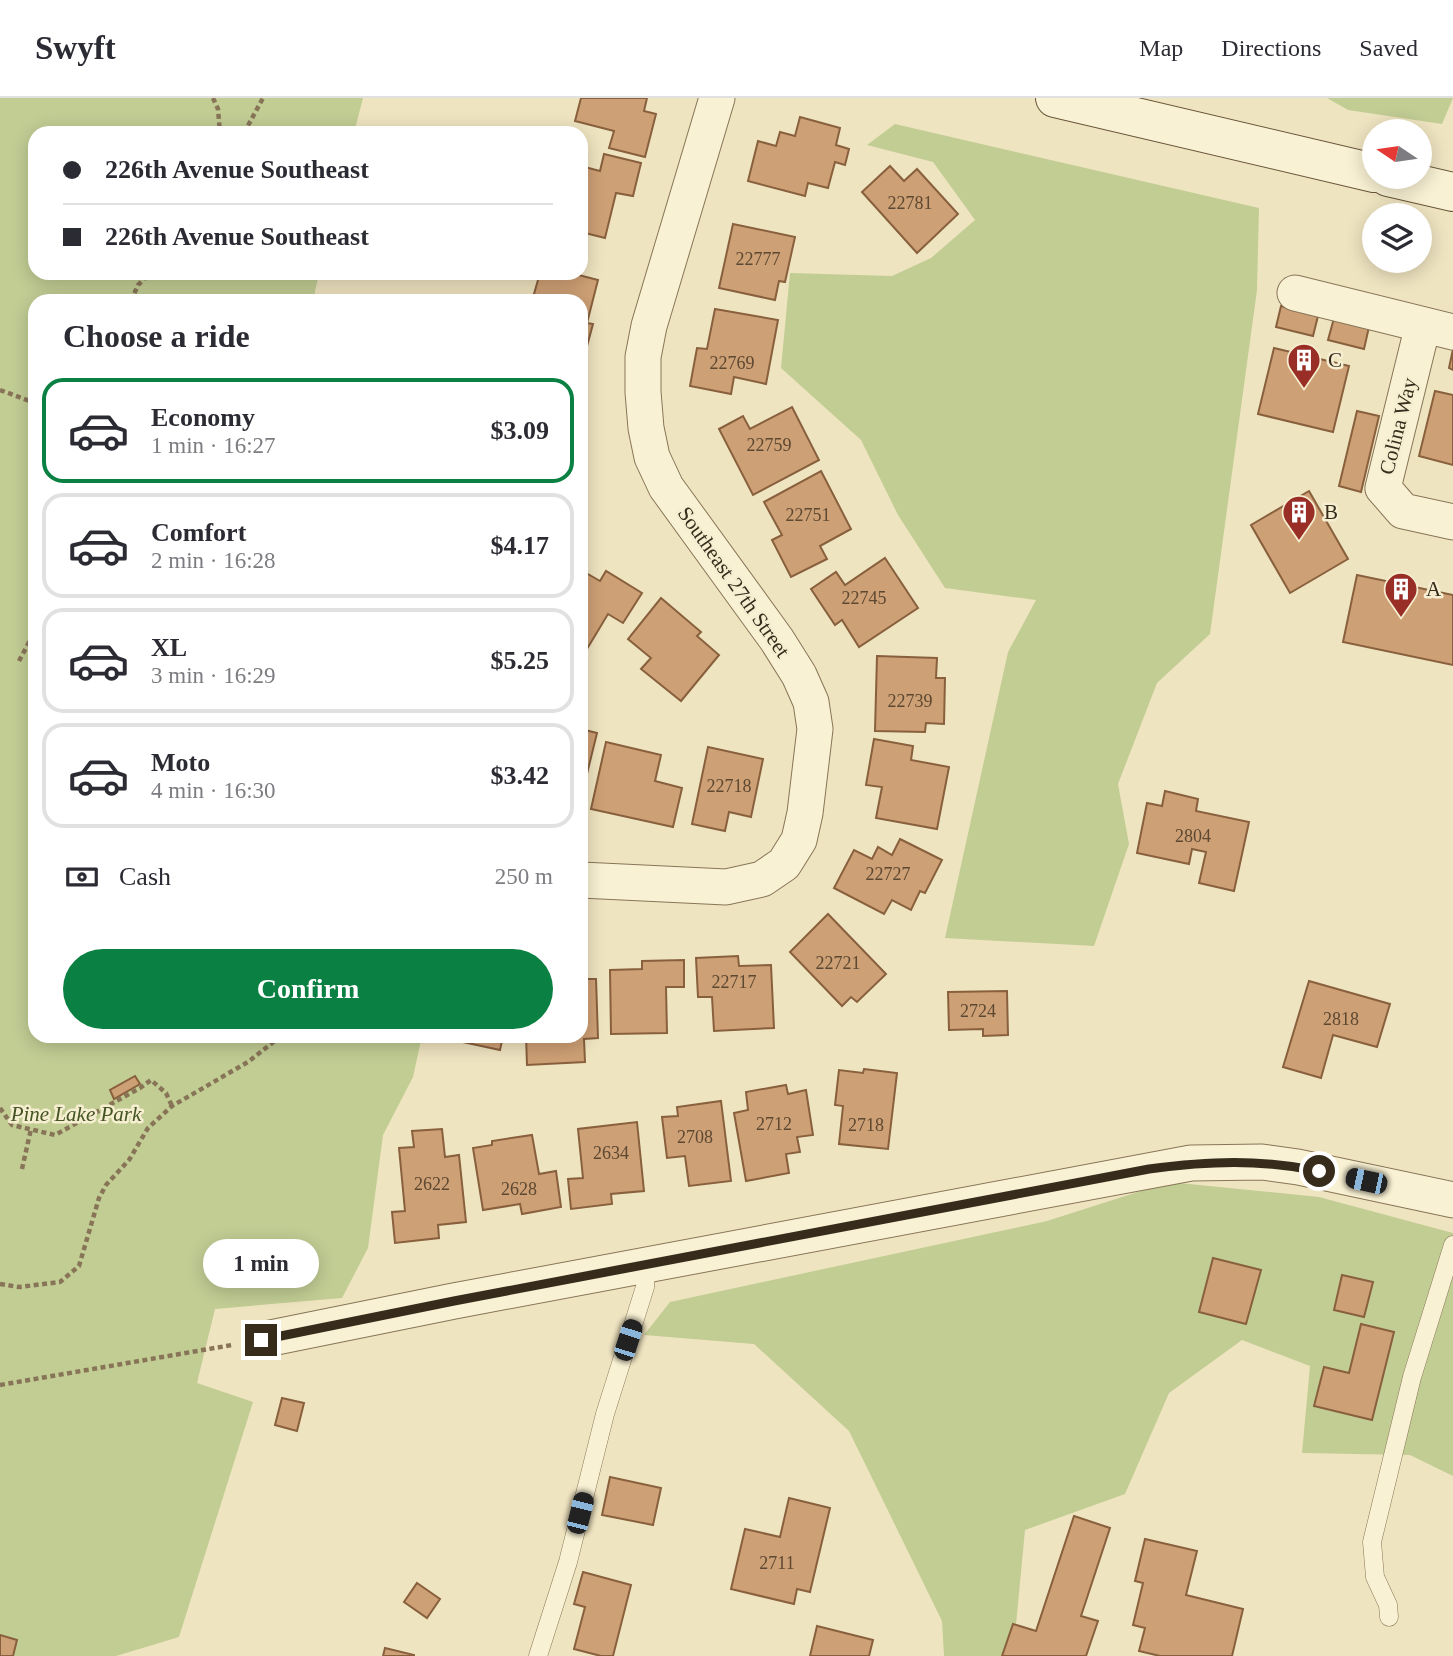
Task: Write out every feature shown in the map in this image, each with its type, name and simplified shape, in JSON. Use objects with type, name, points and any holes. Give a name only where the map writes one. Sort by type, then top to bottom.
[{"type":"main road","points":[[1055,98],[1362,170]]},
{"type":"main road","points":[[1432,187],[1453,192]]},
{"type":"street","name":"Southeast 27th Street","points":[[588,880],[726,887],[761,880],[784,864],[799,840],[805,813],[815,729],[811,702],[799,675],[777,640],[666,487],[652,457],[646,428],[643,357],[649,326],[717,98]]},
{"type":"street","name":"Colina Way","points":[[1295,293],[1438,328],[1383,488],[1403,511],[1453,522]]},
{"type":"street","points":[[261,1340],[1191,1163],[1230,1161],[1286,1166],[1451,1189]]},
{"type":"lane","points":[[1389,1617],[1388,1605],[1375,1577],[1371,1542],[1412,1377],[1453,1245]]},
{"type":"lane","points":[[538,1656],[568,1562],[605,1414],[645,1287],[646,1265]]},
{"type":"path","points":[[214,98],[219,126]]},
{"type":"path","points":[[248,126],[263,98]]},
{"type":"path","points":[[0,390],[28,400]]},
{"type":"path","points":[[19,661],[28,644]]},
{"type":"path","points":[[0,1284],[19,1287],[60,1282],[79,1266],[99,1198],[106,1185],[129,1160],[149,1128],[172,1106],[248,1062],[272,1043]]},
{"type":"path","points":[[0,1108],[12,1125],[55,1135],[151,1080],[166,1093],[172,1106]]},
{"type":"path","points":[[22,1169],[31,1129]]},
{"type":"path","points":[[0,1385],[261,1340]]},
{"type":"green space","name":"Pine Lake Park","points":[[0,98],[363,98],[356,126],[28,126],[28,280],[318,280],[314,294],[28,294],[28,1043],[420,1043],[413,1077],[383,1135],[368,1248],[342,1298],[215,1309],[197,1383],[253,1402],[179,1637],[116,1656],[0,1656]]},
{"type":"green space","points":[[1327,98],[1453,98],[1442,124],[1432,123],[1432,119],[1408,119],[1348,110]]},
{"type":"green space","points":[[895,124],[1259,208],[1257,290],[1210,634],[1157,683],[1118,784],[1129,844],[1094,946],[945,938],[1008,652],[1036,600],[945,588],[898,515],[861,440],[781,368],[790,273],[892,276],[931,258],[975,220],[933,162],[867,145]]},
{"type":"green space","points":[[1169,1182],[1319,1197],[1453,1233],[1453,1476],[1410,1455],[1302,1453],[1310,1366],[1242,1340],[1169,1393],[1125,1494],[1025,1530],[1013,1656],[944,1656],[942,1621],[849,1431],[754,1344],[644,1335],[670,1302],[1047,1221]]},
{"type":"building","points":[[581,98],[647,98],[644,111],[656,114],[645,157],[609,148],[614,131],[575,121]]},
{"type":"building","points":[[800,117],[840,128],[836,145],[849,149],[845,165],[835,162],[828,188],[808,183],[805,196],[748,181],[758,141],[776,146],[780,132],[795,136]]},
{"type":"building","points":[[604,154],[641,163],[633,196],[616,193],[605,238],[588,234],[588,168],[600,171]]},
{"type":"building","points":[[890,166],[904,181],[917,169],[958,214],[917,253],[862,192]]},
{"type":"building","points":[[733,224],[795,237],[785,282],[779,281],[775,300],[719,288]]},
{"type":"building","points":[[588,277],[598,280],[588,319],[588,294],[534,294],[538,280],[588,280]]},
{"type":"building","points":[[1281,306],[1318,316],[1313,336],[1276,327]]},
{"type":"building","points":[[715,309],[778,320],[766,384],[734,377],[731,394],[690,386],[697,348],[707,349]]},
{"type":"building","points":[[1334,318],[1369,327],[1364,349],[1328,340]]},
{"type":"building","points":[[588,323],[593,324],[588,342]]},
{"type":"building","name":"C","points":[[1274,348],[1349,366],[1333,432],[1258,414]]},
{"type":"building","points":[[1453,349],[1453,370],[1449,368]]},
{"type":"building","points":[[1435,391],[1453,395],[1453,465],[1419,456]]},
{"type":"building","points":[[792,407],[819,460],[753,495],[719,429],[743,416],[750,429]]},
{"type":"building","points":[[1357,411],[1379,416],[1361,492],[1339,486]]},
{"type":"building","points":[[821,471],[851,529],[820,546],[827,559],[791,577],[772,540],[782,535],[764,502]]},
{"type":"building","name":"B","points":[[1309,491],[1348,559],[1290,593],[1251,525]]},
{"type":"building","points":[[885,558],[918,608],[859,647],[842,620],[835,625],[811,589],[836,572],[845,585]]},
{"type":"building","points":[[606,571],[642,593],[623,623],[608,614],[588,647],[588,574],[600,581]]},
{"type":"building","name":"A","points":[[1357,575],[1453,595],[1453,665],[1343,642]]},
{"type":"building","points":[[661,598],[701,632],[697,636],[719,655],[681,701],[641,669],[651,658],[628,639]]},
{"type":"building","points":[[877,656],[937,658],[936,678],[945,678],[944,724],[926,723],[925,732],[875,731]]},
{"type":"building","points":[[588,731],[597,733],[588,770]]},
{"type":"building","points":[[874,739],[913,746],[911,760],[949,767],[937,829],[876,818],[882,787],[866,785]]},
{"type":"building","points":[[606,742],[661,755],[655,781],[682,788],[673,827],[591,809]]},
{"type":"building","points":[[708,747],[763,759],[751,817],[729,812],[725,831],[692,824]]},
{"type":"building","points":[[1165,791],[1198,799],[1196,811],[1249,822],[1234,891],[1199,883],[1206,852],[1192,849],[1189,864],[1137,853],[1147,803],[1162,806]]},
{"type":"building","points":[[900,839],[942,860],[925,893],[920,891],[911,910],[892,900],[884,914],[834,888],[854,850],[872,859],[878,847],[892,855]]},
{"type":"building","points":[[828,914],[886,974],[857,1002],[851,997],[842,1006],[790,952]]},
{"type":"building","points":[[738,956],[739,966],[771,965],[774,1028],[714,1031],[712,997],[698,997],[696,958]]},
{"type":"building","points":[[684,960],[684,987],[666,987],[667,1033],[611,1034],[610,970],[642,969],[642,961]]},
{"type":"building","points":[[588,979],[596,979],[598,1038],[588,1039]]},
{"type":"building","points":[[1309,981],[1390,1004],[1377,1047],[1333,1035],[1321,1078],[1283,1067]]},
{"type":"building","points":[[1007,991],[1008,1035],[983,1036],[983,1029],[949,1030],[948,992]]},
{"type":"building","points":[[468,1043],[502,1043],[500,1050]]},
{"type":"building","points":[[526,1043],[584,1043],[585,1062],[527,1065]]},
{"type":"building","points":[[864,1069],[897,1073],[888,1149],[839,1144],[843,1106],[835,1105],[839,1070],[863,1073]]},
{"type":"building","points":[[135,1076],[140,1084],[114,1099],[110,1090]]},
{"type":"building","points":[[786,1085],[788,1094],[806,1090],[813,1135],[797,1137],[800,1152],[786,1154],[789,1173],[746,1181],[734,1113],[748,1110],[746,1092]]},
{"type":"building","points":[[721,1101],[731,1181],[689,1186],[685,1156],[667,1158],[662,1117],[678,1116],[677,1107]]},
{"type":"building","points":[[637,1122],[644,1191],[611,1194],[612,1204],[571,1209],[568,1179],[583,1178],[578,1129]]},
{"type":"building","points":[[442,1129],[445,1157],[459,1155],[466,1222],[438,1225],[439,1238],[395,1243],[392,1212],[405,1211],[399,1148],[414,1147],[412,1131]]},
{"type":"building","points":[[532,1135],[539,1174],[556,1171],[561,1207],[522,1214],[520,1204],[483,1210],[473,1148],[492,1145],[492,1141]]},
{"type":"building","points":[[1213,1258],[1261,1270],[1246,1324],[1199,1312]]},
{"type":"building","points":[[1342,1275],[1373,1282],[1364,1317],[1334,1310]]},
{"type":"building","points":[[1361,1324],[1394,1332],[1372,1420],[1314,1406],[1324,1367],[1349,1373]]},
{"type":"building","points":[[282,1398],[304,1403],[297,1431],[275,1425]]},
{"type":"building","points":[[610,1477],[661,1488],[653,1525],[602,1515]]},
{"type":"building","points":[[789,1498],[830,1508],[810,1592],[797,1589],[794,1604],[731,1589],[745,1529],[780,1537]]},
{"type":"building","points":[[1074,1516],[1110,1528],[1081,1616],[1098,1621],[1086,1656],[1002,1656],[1013,1624],[1036,1631]]},
{"type":"building","points":[[1145,1539],[1197,1551],[1186,1595],[1243,1609],[1232,1656],[1160,1656],[1139,1651],[1145,1628],[1133,1625],[1143,1583],[1135,1581]]},
{"type":"building","points":[[583,1572],[631,1585],[613,1656],[601,1656],[574,1649],[585,1607],[574,1604]]},
{"type":"building","points":[[417,1583],[440,1599],[427,1618],[404,1602]]},
{"type":"building","points":[[817,1626],[873,1640],[869,1656],[810,1656]]},
{"type":"building","points":[[0,1635],[17,1640],[13,1656],[0,1656]]},
{"type":"building","points":[[385,1648],[414,1655],[414,1656],[383,1656]]},
{"type":"place","name":"C","points":[[1304,390]]},
{"type":"place","name":"B","points":[[1299,542]]},
{"type":"place","name":"A","points":[[1401,619]]},
{"type":"route","points":[[261,1340],[1149,1169],[1230,1161],[1262,1162],[1319,1171]]}]
